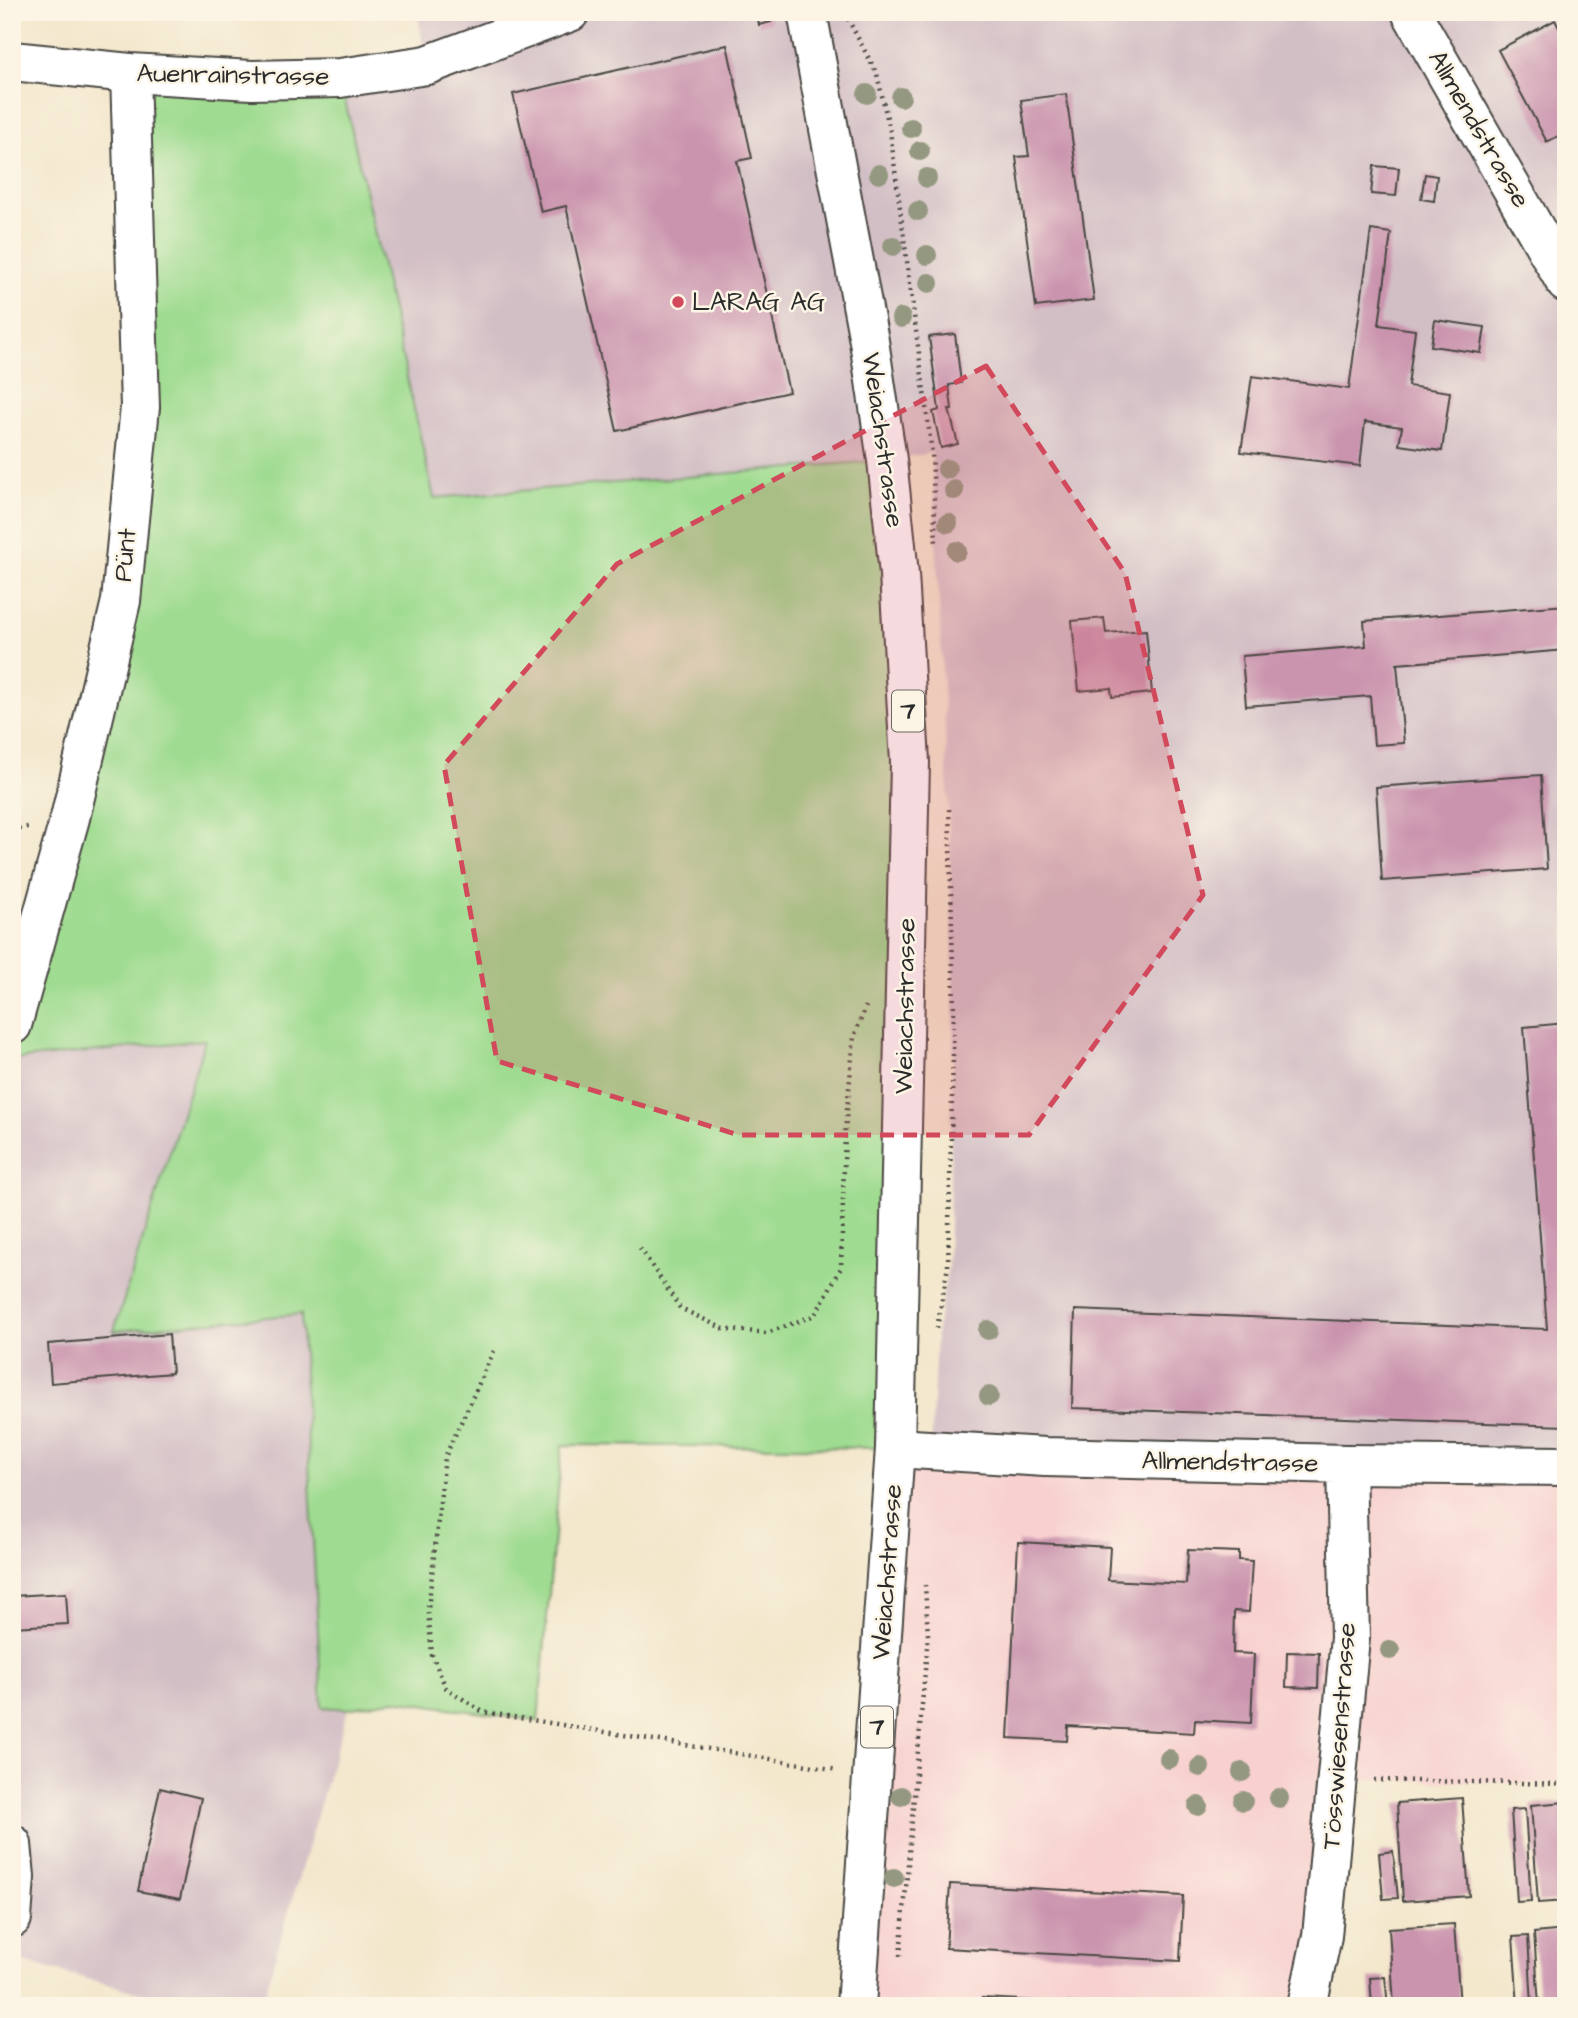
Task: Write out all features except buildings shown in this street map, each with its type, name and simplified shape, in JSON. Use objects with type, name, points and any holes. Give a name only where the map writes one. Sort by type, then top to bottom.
[{"type":"street","name":"Auenrainstrasse","points":[[12,61],[251,80],[340,78],[427,65],[570,12]]},
{"type":"street","name":"Weiachstrasse","points":[[807,12],[869,341],[887,460],[900,574],[911,762],[895,1448],[856,2006]]},
{"type":"street","name":"Allmendstrasse","points":[[1411,12],[1566,283]]},
{"type":"street","name":"Pünt","points":[[12,1025],[71,818],[121,601],[139,407],[130,72]]},
{"type":"street","name":"Allmendstrasse","points":[[895,1448],[1045,1457],[1346,1465],[1566,1466]]},
{"type":"street","name":"Tösswiesenstrasse","points":[[1307,2006],[1322,1936],[1350,1638],[1346,1465]]},
{"type":"street","points":[[12,1844],[15,1877],[12,1918]]},
{"type":"path","points":[[640,1248],[680,1308],[724,1329],[768,1333],[815,1315],[841,1268],[845,1131],[852,1051],[854,1037],[867,1003]]},
{"type":"path","points":[[494,1351],[445,1457],[428,1610],[432,1654],[446,1688],[483,1712],[874,1775]]},
{"type":"path","points":[[1338,1779],[1566,1784]]},
{"type":"highlighted area","points":[[986,366],[1125,573],[1203,895],[1029,1135],[739,1135],[497,1061],[444,765],[617,564]]},
{"type":"shaded area","points":[[417,12],[1566,12],[1566,1466],[931,1449],[936,1336],[948,1266],[954,1011],[949,814],[932,453],[887,460],[434,498],[340,78],[427,65]]},
{"type":"shaded area","points":[[205,1039],[114,1330],[301,1314],[322,1707],[348,1709],[261,2006],[191,2006],[12,1959],[12,1060]]},
{"type":"shaded area","points":[[895,1448],[1566,1466],[1566,1784],[1338,1779],[1307,2006],[856,2006]]},
{"type":"green space","points":[[130,73],[340,78],[434,498],[887,460],[899,574],[895,1448],[562,1445],[538,1721],[394,1700],[348,1709],[322,1707],[301,1314],[114,1331],[205,1040],[12,1060],[12,1025],[121,601]]},
{"type":"place","name":"LARAG AG","points":[[678,302]]}]
